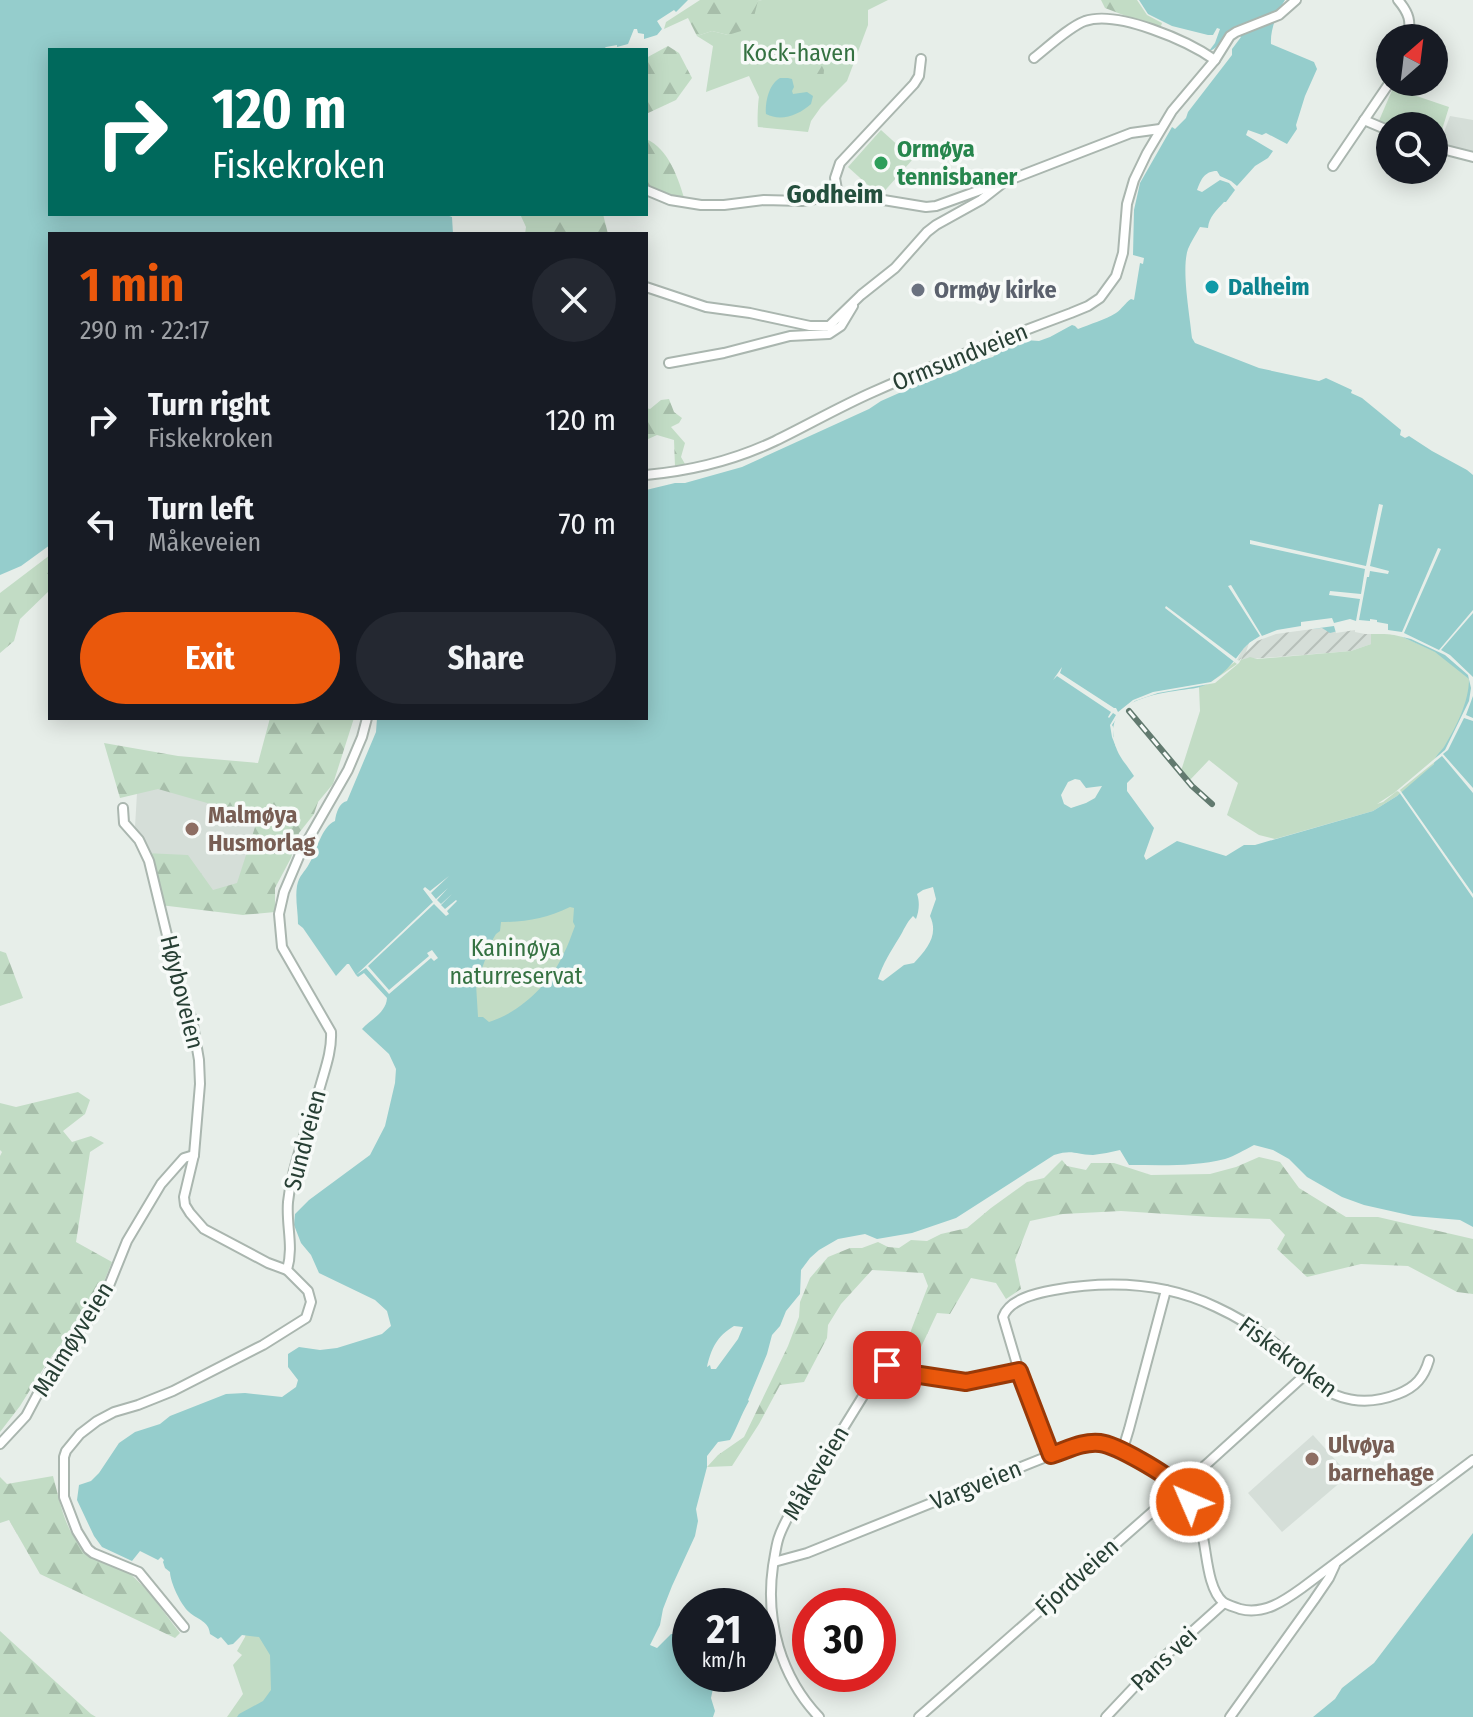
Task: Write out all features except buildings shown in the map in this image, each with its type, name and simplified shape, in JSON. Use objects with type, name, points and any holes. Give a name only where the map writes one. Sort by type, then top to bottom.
[{"type":"street","name":"Ormsundveien","points":[[648,475],[693,469],[748,452],[914,373],[1071,313],[1100,298],[1110,287],[1120,265],[1127,204],[1134,180],[1160,129],[1228,39],[1236,32],[1279,15],[1296,0]]},
{"type":"street","points":[[1398,0],[1411,24]]},
{"type":"street","points":[[1034,58],[1080,23],[1104,19],[1125,20],[1147,27],[1202,51],[1215,60]]},
{"type":"street","points":[[838,195],[835,178],[840,163],[914,84],[919,76],[921,59]]},
{"type":"street","points":[[1333,166],[1380,96]]},
{"type":"street","points":[[1364,120],[1376,125]]},
{"type":"street","points":[[648,191],[683,203],[713,205],[764,200],[802,201],[847,194],[904,205],[936,206],[1118,137],[1160,129]]},
{"type":"street","points":[[1448,151],[1473,157]]},
{"type":"street","points":[[648,288],[706,307],[829,326],[895,268],[936,225],[981,200],[1004,182]]},
{"type":"street","points":[[669,363],[790,336],[829,334],[845,321],[854,301]]},
{"type":"street","name":"Sundveien","points":[[287,1270],[291,1250],[288,1203],[291,1183],[332,1042],[328,1026],[282,947],[279,914],[288,881],[301,852],[348,770],[366,720]]},
{"type":"street","name":"Høyboveien","points":[[123,808],[124,823],[139,840],[149,861],[175,971],[194,1030],[199,1060],[194,1155],[184,1197],[190,1213],[204,1229],[287,1270]]},
{"type":"street","name":"Malmøyveien","points":[[0,1444],[26,1416],[52,1367],[102,1303],[127,1241],[161,1184],[184,1158],[194,1155]]},
{"type":"street","points":[[184,1627],[139,1572],[88,1549],[77,1531],[64,1497],[64,1457],[72,1442],[97,1421],[173,1391],[263,1345],[306,1318],[311,1302],[308,1291],[287,1270]]},
{"type":"street","name":"Fiskekroken","points":[[1051,1455],[1019,1371],[1003,1317],[1010,1305],[1049,1291],[1089,1284],[1121,1284],[1166,1290],[1214,1306],[1267,1336],[1306,1374],[1331,1393],[1350,1400],[1375,1400],[1414,1386],[1426,1372],[1429,1360]]},
{"type":"street","points":[[1122,1452],[1166,1290]]},
{"type":"street","name":"Måkeveien","points":[[819,1717],[801,1694],[782,1656],[771,1619],[774,1551],[783,1526],[881,1367],[891,1365],[920,1375],[966,1382],[1019,1371]]},
{"type":"street","name":"Fjordveien","points":[[919,1717],[1306,1374]]},
{"type":"street","name":"Vargveien","points":[[774,1562],[807,1553],[1051,1455],[1083,1444],[1103,1443],[1152,1468],[1179,1487],[1198,1520],[1212,1581],[1224,1603]]},
{"type":"street","points":[[1224,1603],[1253,1611],[1272,1606],[1290,1596],[1473,1460]]},
{"type":"street","points":[[1230,1717],[1314,1600],[1335,1564]]},
{"type":"street","name":"Pans vei","points":[[1106,1717],[1155,1665],[1224,1603]]},
{"type":"shaded area","points":[[1450,116],[1473,120],[1473,153],[1448,147]]},
{"type":"shaded area","points":[[1350,628],[1371,633],[1371,644],[1351,651],[1237,660],[1242,650],[1255,638],[1270,633]]},
{"type":"shaded area","points":[[145,784],[259,815],[257,912],[162,904],[152,856],[135,827],[137,793]]},
{"type":"shaded area","points":[[1313,1435],[1349,1475],[1282,1532],[1248,1493]]},
{"type":"green space","points":[[700,0],[762,0],[758,1],[751,28],[728,35],[712,31],[697,36],[688,18],[664,29],[666,22]]},
{"type":"green space","name":"Kock-haven","points":[[762,0],[888,0],[868,10],[868,25],[847,81],[821,107],[811,121],[808,132],[758,127],[759,97],[749,76],[706,92],[713,46],[697,36],[712,31],[728,35]]},
{"type":"green space","points":[[1101,0],[1137,0],[1147,15],[1162,23],[1160,29],[1105,8]]},
{"type":"green space","points":[[795,34],[809,40],[824,70],[823,82],[808,85],[796,69],[787,41]]},
{"type":"green space","points":[[668,46],[679,53],[692,78],[676,100],[648,113],[648,57]]},
{"type":"green space","points":[[1390,96],[1417,96],[1449,107],[1447,112],[1383,112]]},
{"type":"green space","name":"Ormøya tennisbaner","points":[[881,130],[913,159],[880,196],[848,167]]},
{"type":"green space","points":[[648,140],[667,157],[685,201],[648,187]]},
{"type":"green space","points":[[521,216],[604,216],[608,232],[525,232]]},
{"type":"green space","points":[[669,399],[674,412],[682,418],[671,427],[685,443],[681,457],[685,464],[675,467],[674,440],[657,435],[648,439],[648,408]]},
{"type":"green space","points":[[48,557],[48,592],[20,619],[14,641],[0,653],[0,593]]},
{"type":"green space","points":[[1371,633],[1398,635],[1445,656],[1471,680],[1462,723],[1434,764],[1397,796],[1373,811],[1275,839],[1259,835],[1227,815],[1238,783],[1209,760],[1189,781],[1181,771],[1200,711],[1199,687],[1238,660],[1351,651],[1371,644]]},
{"type":"green space","points":[[269,720],[353,720],[333,784],[299,833],[291,858],[275,888],[275,912],[243,915],[160,905],[145,853],[188,855],[213,890],[237,883],[256,824],[242,813],[158,789],[120,798],[104,743],[178,756],[258,763]]},
{"type":"green space","name":"Kaninøya naturreservat","points":[[639,869],[483,1081],[417,944]]},
{"type":"green space","points":[[0,951],[6,953],[23,998],[0,1006]]},
{"type":"green space","points":[[78,1092],[90,1100],[85,1114],[63,1131],[72,1142],[91,1136],[104,1143],[90,1152],[76,1242],[112,1262],[101,1289],[0,1432],[0,1103],[16,1107]]},
{"type":"green space","points":[[1259,1157],[1280,1162],[1299,1188],[1346,1217],[1378,1217],[1473,1239],[1473,1294],[1457,1292],[1408,1266],[1361,1264],[1307,1277],[1277,1249],[1285,1235],[1270,1219],[1121,1211],[1063,1214],[1030,1221],[1015,1260],[1021,1289],[1006,1299],[996,1283],[971,1278],[950,1314],[937,1313],[915,1360],[902,1354],[928,1286],[923,1273],[872,1270],[841,1304],[828,1325],[827,1338],[804,1382],[780,1385],[732,1466],[707,1467],[744,1437],[788,1346],[810,1278],[828,1257],[878,1242],[899,1248],[911,1240],[927,1241],[967,1228],[1027,1182],[1044,1178],[1062,1160],[1067,1166],[1086,1170],[1091,1163],[1114,1163],[1151,1175],[1210,1174]]},
{"type":"green space","points":[[53,1476],[66,1521],[77,1542],[94,1558],[120,1567],[135,1578],[180,1633],[175,1638],[40,1574],[9,1520],[0,1523],[0,1477],[7,1484]]},
{"type":"green space","points":[[262,1571],[328,1717],[227,1717],[243,1694],[233,1665],[242,1655],[237,1651],[245,1637]]},
{"type":"green space","points":[[0,1631],[91,1714],[96,1717],[0,1717]]},
{"type":"water","points":[[0,0],[688,0],[676,12],[674,10],[657,21],[662,29],[657,35],[644,39],[644,34],[634,29],[628,44],[605,48],[48,48],[48,216],[449,216],[453,232],[48,232],[48,546],[21,566],[0,575]]},
{"type":"water","points":[[1139,0],[1285,0],[1275,21],[1271,44],[1314,62],[1317,69],[1305,96],[1297,129],[1287,144],[1266,133],[1262,135],[1248,130],[1246,135],[1273,151],[1268,158],[1255,166],[1237,186],[1217,171],[1206,174],[1200,183],[1197,190],[1202,192],[1220,180],[1229,183],[1235,190],[1213,214],[1208,228],[1200,227],[1188,249],[1186,280],[1195,343],[1259,368],[1319,381],[1326,378],[1352,390],[1351,393],[1362,398],[1401,430],[1400,435],[1405,438],[1409,436],[1473,475],[1473,1227],[1460,1220],[1413,1216],[1342,1197],[1307,1177],[1289,1159],[1273,1150],[1254,1145],[1225,1159],[1177,1165],[1129,1165],[1120,1150],[1093,1155],[1061,1153],[956,1218],[912,1233],[877,1239],[865,1234],[838,1239],[819,1250],[801,1270],[800,1294],[772,1335],[749,1401],[730,1440],[718,1442],[707,1456],[696,1509],[698,1521],[695,1536],[650,1645],[657,1648],[672,1634],[672,1692],[712,1692],[713,1717],[237,1717],[263,1701],[271,1690],[270,1655],[259,1637],[242,1635],[228,1645],[221,1637],[218,1639],[210,1634],[205,1623],[186,1609],[161,1557],[158,1560],[140,1551],[132,1561],[102,1547],[77,1500],[79,1485],[91,1481],[99,1473],[119,1443],[170,1416],[226,1394],[282,1397],[296,1387],[298,1380],[288,1367],[288,1354],[299,1347],[320,1350],[337,1348],[382,1334],[391,1326],[387,1311],[375,1300],[319,1273],[294,1225],[295,1214],[309,1200],[370,1155],[385,1126],[395,1083],[396,1069],[389,1054],[362,1029],[381,1012],[387,998],[364,973],[358,977],[349,964],[336,976],[298,924],[296,900],[299,879],[323,834],[335,821],[340,806],[347,801],[376,732],[377,720],[648,720],[648,490],[742,467],[924,382],[993,357],[1011,344],[1025,340],[1039,341],[1072,325],[1078,329],[1112,315],[1131,299],[1134,300],[1140,263],[1143,264],[1144,258],[1133,255],[1134,210],[1140,183],[1172,127],[1175,129],[1186,118],[1232,55],[1232,49],[1241,37],[1232,28],[1209,51],[1220,29],[1208,35],[1172,26],[1148,14]],"holes":[[[1322,628],[1330,633],[1350,628],[1396,634],[1435,652],[1469,679],[1461,714],[1434,764],[1397,796],[1373,811],[1255,845],[1244,845],[1226,856],[1177,841],[1146,860],[1144,856],[1154,828],[1127,791],[1127,783],[1134,776],[1118,753],[1113,735],[1119,713],[1150,696],[1207,684],[1224,672],[1248,644],[1267,634]],[[1080,780],[1086,788],[1102,786],[1095,798],[1071,808],[1064,804],[1061,795],[1068,782]],[[933,887],[936,899],[930,916],[932,936],[923,952],[914,963],[904,965],[883,981],[878,979],[907,924],[913,916],[916,919],[919,906],[917,894]],[[574,908],[575,926],[565,952],[542,987],[500,1018],[489,1022],[478,1017],[476,984],[493,939],[500,931],[501,922],[528,920]],[[734,1326],[743,1327],[716,1369],[711,1369],[710,1365],[707,1367],[723,1334]]]},
{"type":"water","points":[[780,78],[792,79],[793,94],[807,92],[813,96],[811,104],[790,116],[766,114],[768,94]]},
{"type":"water","points":[[1473,1533],[1473,1717],[1313,1717],[1335,1699],[1342,1688],[1374,1663]]},
{"type":"pier","points":[[1379,504],[1383,505],[1370,566],[1389,571],[1388,574],[1370,571],[1359,620],[1377,620],[1388,624],[1388,630],[1402,632],[1438,548],[1441,549],[1404,633],[1439,650],[1473,610],[1441,650],[1473,677],[1473,696],[1466,715],[1473,721],[1464,718],[1443,754],[1473,788],[1473,793],[1442,756],[1400,790],[1473,898],[1399,792],[1377,804],[1445,750],[1469,701],[1471,688],[1468,675],[1445,655],[1411,639],[1355,630],[1336,633],[1334,626],[1276,634],[1257,641],[1246,652],[1249,643],[1260,636],[1228,586],[1231,585],[1262,636],[1301,626],[1301,622],[1332,618],[1334,623],[1350,619],[1356,621],[1360,599],[1329,595],[1330,591],[1361,594],[1365,569],[1250,544],[1250,540],[1366,566]]},
{"type":"pier","points":[[1166,606],[1239,661],[1244,654],[1239,663],[1215,683],[1158,693],[1135,701],[1121,712],[1112,725],[1115,730],[1113,736],[1129,760],[1116,747],[1112,737],[1110,725],[1116,715],[1113,713],[1109,718],[1111,712],[1057,676],[1053,680],[1062,667],[1060,673],[1118,712],[1133,700],[1153,692],[1211,682],[1237,664]]},
{"type":"pier","points":[[449,876],[431,893],[436,899],[448,888],[437,900],[441,904],[452,894],[441,905],[445,909],[457,901],[447,911],[449,914],[446,916],[434,904],[368,966],[389,990],[429,956],[427,953],[432,950],[438,958],[434,961],[431,958],[389,994],[366,968],[356,975],[433,902],[423,889],[425,887],[430,891]]},
{"type":"railway","points":[[1129,711],[1192,786],[1212,804]]},
{"type":"place","name":"Ormøya tennisbaner","points":[[881,163]]},
{"type":"place","name":"Dalheim","points":[[1212,287]]},
{"type":"place","name":"Ormøy kirke","points":[[918,290]]},
{"type":"place","name":"Malmøya Husmorlag","points":[[192,829]]},
{"type":"place","name":"Ulvøya barnehage","points":[[1312,1459]]},
{"type":"district","name":"Godheim","points":[[835,194]]},
{"type":"route","points":[[887,1365],[920,1375],[966,1382],[1019,1371],[1051,1455],[1083,1444],[1103,1443],[1166,1477],[1179,1487],[1190,1502]]}]
